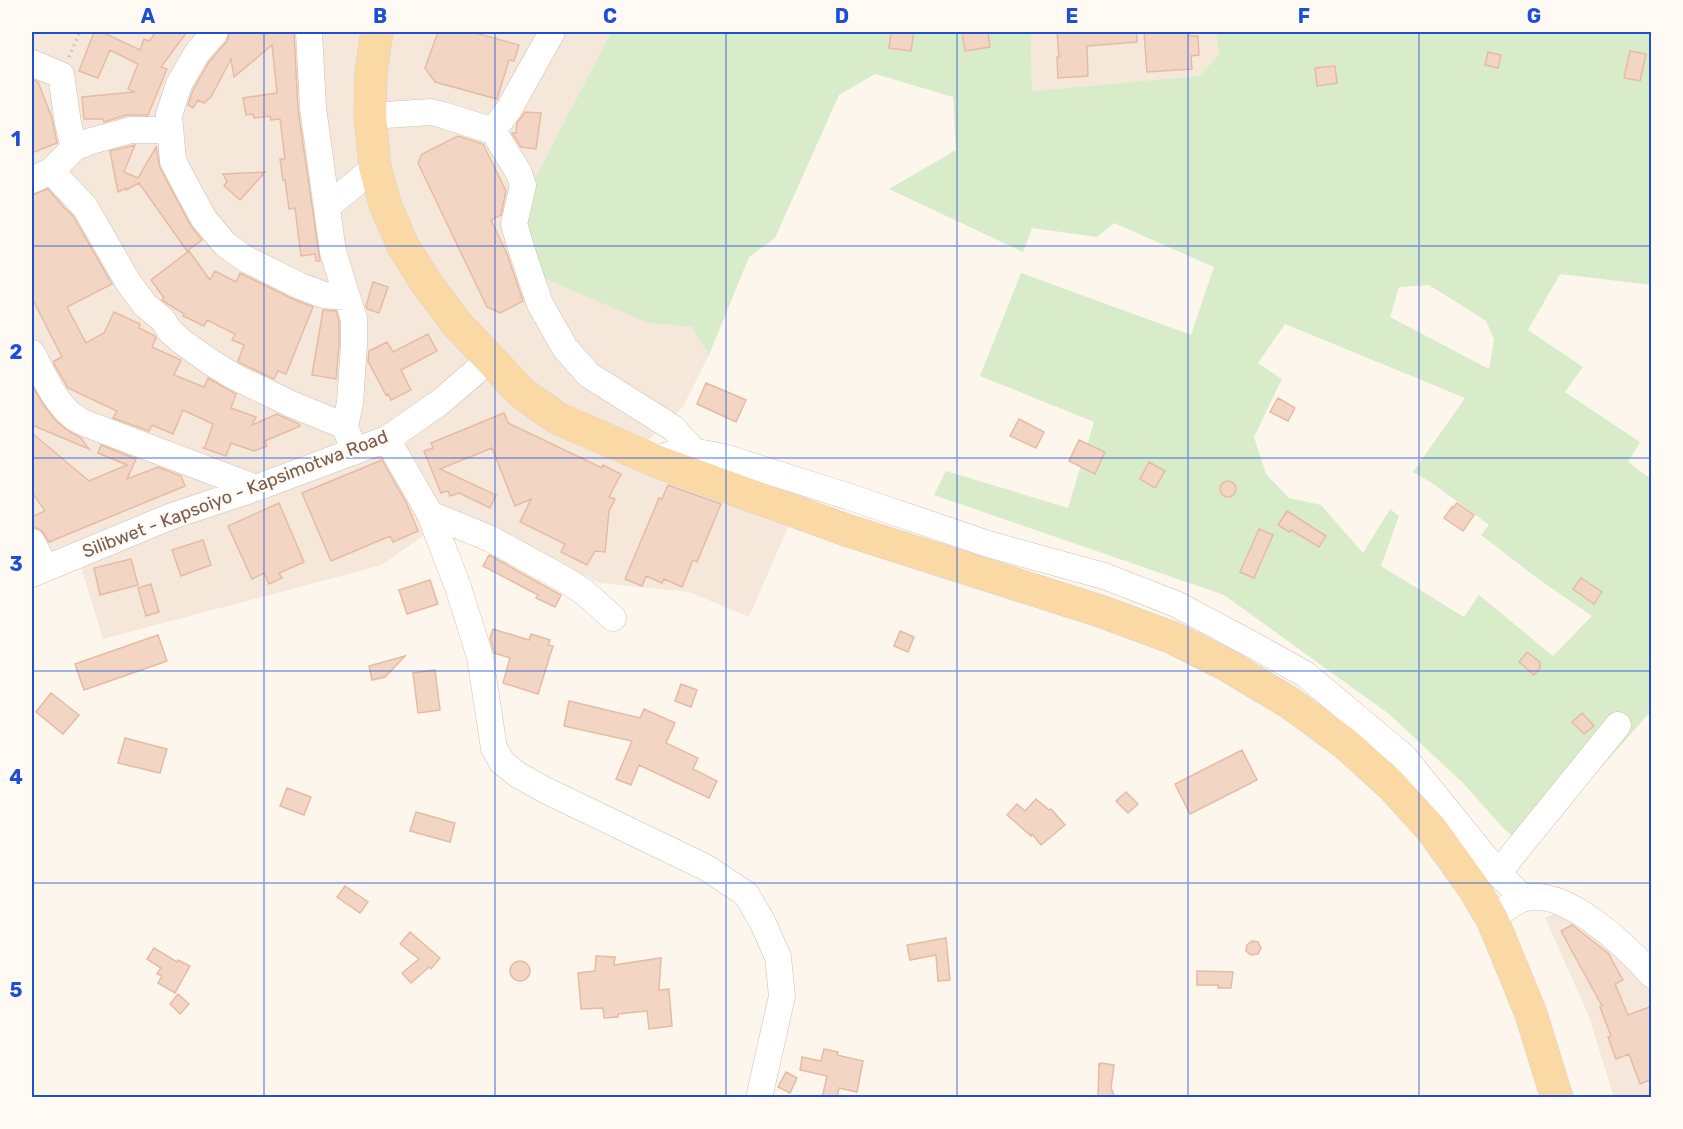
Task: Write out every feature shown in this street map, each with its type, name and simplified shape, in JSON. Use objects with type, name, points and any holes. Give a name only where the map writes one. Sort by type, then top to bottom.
[{"type":"main road","points":[[377,32],[371,72],[370,116],[375,167],[384,204],[403,246],[425,281],[456,323],[522,393],[557,418],[653,460],[846,530],[1103,612],[1173,638],[1290,703],[1347,745],[1391,785],[1432,830],[1473,886],[1492,920],[1531,1014],[1557,1098]]},
{"type":"street","points":[[215,32],[197,53],[178,84],[169,115],[173,161],[204,219],[225,244],[244,258],[289,282],[324,296],[346,297]]},
{"type":"street","points":[[309,32],[312,108],[333,252],[354,319],[350,403],[345,426],[354,452]]},
{"type":"street","points":[[493,131],[514,101],[552,32]]},
{"type":"street","points":[[32,63],[61,75],[74,148]]},
{"type":"street","points":[[370,116],[431,112],[493,131],[519,173],[523,184],[514,225],[540,304],[565,348],[589,375],[673,428],[695,452]]},
{"type":"street","points":[[170,130],[131,130],[107,135],[74,148],[41,176],[85,207],[134,290],[145,305],[162,319],[181,341],[233,376],[291,404],[345,426]]},
{"type":"street","points":[[327,207],[375,167]]},
{"type":"street","points":[[32,353],[48,385],[74,418],[256,488]]},
{"type":"street","name":"Silibwet - Kapsoiyo - Kapsimotwa Road","points":[[38,571],[172,516],[256,488],[387,439],[439,403],[489,360]]},
{"type":"street","points":[[387,439],[430,514],[458,587],[480,657],[494,748],[502,762],[518,776],[545,790],[705,867],[746,894],[762,921],[778,957],[782,996],[759,1098]]},
{"type":"street","points":[[653,460],[668,455],[695,452],[724,457],[988,544],[1104,576],[1176,604],[1305,674],[1404,757],[1498,873],[1523,898]]},
{"type":"street","points":[[430,514],[491,539],[567,581],[585,592],[613,618]]},
{"type":"street","points":[[32,542],[38,571]]},
{"type":"street","points":[[1498,873],[1618,725]]},
{"type":"street","points":[[1492,920],[1523,898],[1541,896],[1561,902],[1592,919],[1652,975]]},
{"type":"path","points":[[61,75],[80,32]]},
{"type":"shaded area","points":[[32,32],[611,32],[518,211],[648,323],[692,327],[709,355],[683,407],[628,459],[792,518],[749,617],[689,592],[600,583],[441,507],[427,533],[382,565],[103,639],[81,567],[32,574]]},
{"type":"shaded area","points":[[1031,32],[1216,32],[1219,55],[1199,76],[1032,91]]},
{"type":"shaded area","points":[[1564,909],[1651,981],[1651,1097],[1614,1097],[1588,1014],[1545,918]]},
{"type":"green space","points":[[611,32],[1031,32],[1032,91],[1199,76],[1219,55],[1216,32],[1651,32],[1651,285],[1560,274],[1528,330],[1583,367],[1565,392],[1640,442],[1628,462],[1651,479],[1651,711],[1529,849],[1504,829],[1464,784],[1389,714],[1224,595],[934,495],[946,471],[1068,508],[1094,422],[980,376],[1021,273],[1191,335],[1214,267],[1114,223],[1097,237],[1032,228],[1023,252],[889,189],[956,150],[953,97],[875,74],[839,95],[775,238],[749,257],[709,355],[692,327],[648,323],[544,278],[518,211]],"holes":[[[1429,285],[1486,321],[1494,339],[1489,369],[1390,317],[1399,287]],[[1285,324],[1465,398],[1413,472],[1435,485],[1489,525],[1481,535],[1592,616],[1553,656],[1479,595],[1464,617],[1381,566],[1399,516],[1390,509],[1363,553],[1321,505],[1289,498],[1266,474],[1254,437],[1282,379],[1258,363]]]},
{"type":"building","points":[[94,32],[102,32],[140,50],[144,39],[149,41],[156,32],[187,32],[161,67],[167,69],[148,115],[127,115],[104,122],[103,119],[84,119],[82,97],[134,92],[128,89],[138,64],[110,50],[98,78],[79,71]]},
{"type":"building","points":[[230,32],[294,32],[298,110],[320,261],[316,261],[315,254],[301,256],[295,208],[289,209],[285,180],[283,180],[280,159],[285,159],[280,119],[271,120],[270,116],[254,118],[253,114],[246,115],[243,98],[277,93],[272,45],[234,77],[231,59],[211,97],[204,103],[198,100],[193,108],[188,105],[193,90],[209,62],[227,41]]},
{"type":"building","points":[[438,32],[472,32],[519,45],[514,61],[509,60],[497,99],[435,82],[425,68]]},
{"type":"building","points":[[891,32],[914,32],[911,51],[889,48]]},
{"type":"building","points":[[962,32],[988,32],[990,47],[965,51]]},
{"type":"building","points":[[1057,32],[1137,32],[1137,42],[1087,46],[1088,76],[1058,78]]},
{"type":"building","points":[[1144,32],[1189,32],[1189,36],[1198,36],[1199,55],[1191,56],[1192,69],[1147,72]]},
{"type":"building","points":[[1630,51],[1646,54],[1640,81],[1624,78]]},
{"type":"building","points":[[1488,52],[1501,55],[1498,68],[1485,65]]},
{"type":"building","points":[[1335,66],[1337,83],[1317,86],[1315,68]]},
{"type":"building","points":[[32,79],[38,82],[52,118],[57,143],[32,153]]},
{"type":"building","points":[[525,112],[541,113],[536,149],[521,147],[512,133],[516,133],[517,123]]},
{"type":"building","points":[[458,136],[483,144],[506,191],[501,215],[491,220],[507,254],[523,301],[500,313],[487,307],[418,163],[422,154]]},
{"type":"building","points":[[135,145],[124,172],[138,178],[156,147],[160,168],[191,226],[202,240],[187,251],[139,183],[118,192],[110,151]]},
{"type":"building","points":[[265,172],[240,200],[224,186],[227,182],[223,174]]},
{"type":"building","points":[[48,189],[73,216],[112,284],[67,307],[86,343],[104,333],[114,312],[140,324],[139,328],[155,336],[152,347],[181,360],[174,375],[204,387],[208,378],[236,394],[231,408],[256,417],[252,425],[277,414],[300,426],[265,441],[267,446],[254,451],[231,443],[226,456],[203,448],[213,424],[183,410],[173,434],[152,425],[149,431],[113,418],[117,411],[68,388],[54,364],[54,361],[62,357],[32,298],[32,195]]},
{"type":"building","points":[[189,251],[210,280],[215,271],[236,282],[240,273],[313,307],[286,374],[278,371],[274,379],[240,363],[238,361],[244,345],[232,340],[235,334],[207,320],[204,326],[183,316],[184,314],[162,300],[164,298],[151,280]]},
{"type":"building","points":[[373,282],[388,287],[379,313],[367,309],[366,306]]},
{"type":"building","points":[[323,310],[336,311],[339,321],[336,379],[312,375]]},
{"type":"building","points":[[428,334],[437,351],[401,370],[411,390],[391,400],[368,361],[369,351],[387,342],[393,352]]},
{"type":"building","points":[[706,383],[746,400],[736,422],[697,404]]},
{"type":"building","points":[[32,385],[56,421],[81,438],[89,449],[32,425]]},
{"type":"building","points":[[1278,398],[1295,408],[1288,421],[1270,412]]},
{"type":"building","points":[[504,413],[508,423],[602,468],[603,465],[621,474],[609,497],[615,499],[609,511],[605,552],[595,551],[587,565],[561,552],[565,544],[520,522],[531,499],[515,506],[492,448],[440,469],[496,495],[490,508],[459,493],[450,496],[448,491],[441,493],[424,451],[433,448],[431,443]]},
{"type":"building","points":[[1019,419],[1044,432],[1036,448],[1010,436]]},
{"type":"building","points":[[32,433],[89,481],[127,465],[98,453],[101,445],[136,459],[127,479],[158,467],[181,476],[185,486],[49,542],[41,530],[32,527],[32,517],[45,511],[32,492]]},
{"type":"building","points":[[1079,440],[1105,452],[1095,474],[1069,461]]},
{"type":"building","points":[[382,460],[407,504],[418,531],[393,542],[390,536],[331,561],[302,493]]},
{"type":"building","points":[[1149,462],[1165,471],[1155,488],[1140,479]]},
{"type":"building","points":[[1225,481],[1231,481],[1236,489],[1234,495],[1225,497],[1220,492],[1220,486]]},
{"type":"building","points":[[668,485],[721,504],[697,562],[693,560],[682,587],[664,579],[662,583],[646,576],[642,586],[625,579],[659,498],[662,499]]},
{"type":"building","points":[[279,503],[304,562],[279,573],[282,578],[269,584],[264,573],[252,579],[228,526]]},
{"type":"building","points":[[1457,503],[1474,515],[1463,531],[1444,518]]},
{"type":"building","points":[[1287,511],[1326,536],[1319,547],[1278,525]]},
{"type":"building","points":[[1259,529],[1273,535],[1254,578],[1240,572]]},
{"type":"building","points":[[203,540],[211,565],[181,576],[172,550]]},
{"type":"building","points":[[489,555],[561,595],[555,607],[536,598],[538,595],[483,566]]},
{"type":"building","points":[[131,559],[138,585],[100,595],[94,568]]},
{"type":"building","points":[[1581,578],[1602,592],[1594,604],[1573,589]]},
{"type":"building","points":[[430,580],[438,604],[407,614],[399,590]]},
{"type":"building","points":[[151,584],[159,612],[146,616],[138,588]]},
{"type":"building","points":[[493,629],[529,640],[531,634],[550,640],[548,645],[553,646],[538,694],[503,683],[510,658],[494,653],[490,638]]},
{"type":"building","points":[[900,631],[914,637],[908,652],[894,646]]},
{"type":"building","points":[[158,635],[167,661],[84,690],[75,664]]},
{"type":"building","points":[[1527,652],[1540,662],[1540,668],[1534,675],[1519,662]]},
{"type":"building","points":[[405,656],[385,677],[372,680],[369,666]]},
{"type":"building","points":[[435,670],[440,710],[418,713],[413,673]]},
{"type":"building","points":[[681,684],[697,690],[691,707],[675,701]]},
{"type":"building","points":[[51,693],[79,715],[63,734],[36,712]]},
{"type":"building","points":[[569,701],[640,718],[644,709],[675,723],[666,743],[698,758],[693,769],[717,781],[709,798],[639,765],[631,785],[616,779],[632,741],[564,726]]},
{"type":"building","points":[[1582,713],[1594,726],[1584,734],[1572,722]]},
{"type":"building","points":[[125,738],[167,749],[160,773],[118,763]]},
{"type":"building","points":[[1242,750],[1257,780],[1190,814],[1175,784]]},
{"type":"building","points":[[287,788],[311,797],[304,815],[280,806]]},
{"type":"building","points":[[1126,792],[1138,804],[1128,813],[1116,801]]},
{"type":"building","points":[[1036,799],[1049,810],[1051,809],[1065,825],[1041,845],[1032,834],[1031,836],[1007,815],[1017,804],[1025,811]]},
{"type":"building","points":[[416,812],[455,823],[450,842],[410,831]]},
{"type":"building","points":[[345,886],[368,902],[360,913],[337,897]]},
{"type":"building","points":[[1572,925],[1608,953],[1623,980],[1615,984],[1628,1015],[1652,1006],[1652,1079],[1640,1084],[1629,1054],[1616,1059],[1608,1037],[1611,1036],[1600,1007],[1602,1006],[1561,931]]},
{"type":"building","points":[[410,932],[440,958],[431,969],[429,967],[411,983],[402,973],[419,959],[400,944]]},
{"type":"building","points":[[946,938],[950,980],[938,981],[936,955],[910,960],[907,945]]},
{"type":"building","points":[[1252,941],[1258,942],[1261,948],[1258,954],[1251,955],[1246,951],[1247,945]]},
{"type":"building","points":[[154,948],[177,962],[178,960],[190,966],[175,993],[158,983],[162,976],[157,974],[161,968],[147,959]]},
{"type":"building","points":[[596,956],[615,957],[614,965],[661,958],[659,990],[669,989],[672,1026],[649,1029],[647,1011],[604,1018],[603,1008],[581,1009],[578,973],[595,971]]},
{"type":"building","points":[[516,961],[524,961],[530,967],[530,975],[524,981],[516,981],[510,975],[510,967]]},
{"type":"building","points":[[1197,971],[1233,972],[1231,988],[1218,988],[1218,985],[1197,985]]},
{"type":"building","points":[[178,994],[189,1004],[180,1014],[170,1004]]},
{"type":"building","points":[[824,1049],[838,1052],[837,1055],[863,1061],[857,1092],[839,1088],[837,1098],[822,1098],[827,1076],[800,1070],[802,1057],[821,1061]]},
{"type":"building","points":[[1099,1063],[1100,1065],[1101,1063],[1114,1065],[1111,1088],[1115,1098],[1098,1098]]},
{"type":"building","points":[[786,1072],[797,1078],[790,1093],[778,1087]]}]
